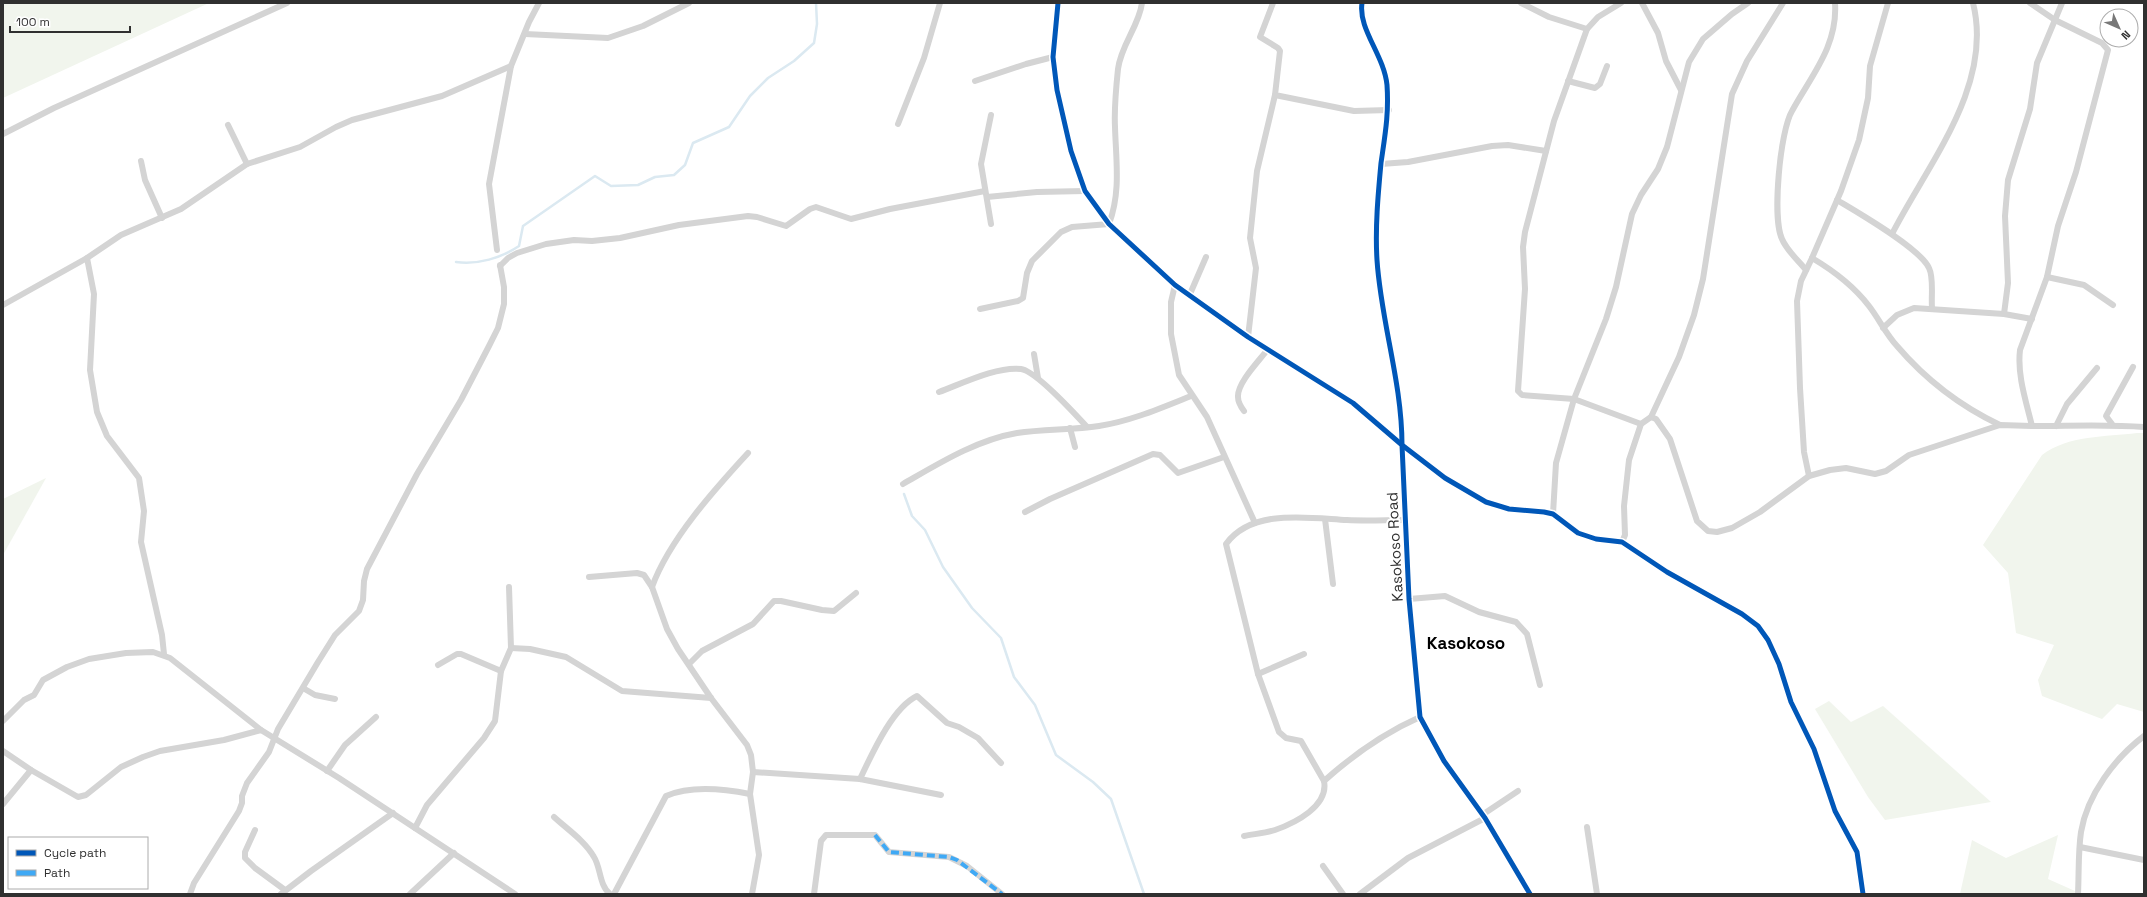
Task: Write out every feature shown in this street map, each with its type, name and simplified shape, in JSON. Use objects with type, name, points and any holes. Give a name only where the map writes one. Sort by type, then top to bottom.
[{"type":"street","points":[[3,134],[60,105],[287,3]]},
{"type":"street","points":[[497,250],[489,184],[511,66],[539,3]]},
{"type":"street","points":[[525,34],[608,38],[643,26],[689,3]]},
{"type":"street","points":[[898,124],[924,58],[940,3]]},
{"type":"street","points":[[1058,3],[1053,57],[1057,90],[1071,151],[1085,191],[1109,224],[1175,284],[1248,337],[1353,403],[1402,445],[1445,478],[1486,502],[1509,509],[1553,514],[1578,534],[1596,539],[1622,542],[1667,572],[1742,614],[1758,626],[1768,640],[1779,664],[1791,702],[1814,749],[1835,811],[1857,852],[1863,894]]},
{"type":"street","points":[[1109,224],[1116,204],[1118,184],[1115,125],[1118,70],[1123,50],[1142,3]]},
{"type":"street","points":[[1248,337],[1256,268],[1250,244],[1257,171],[1275,95],[1280,51],[1278,48],[1260,37],[1273,3]]},
{"type":"street","name":"Kasokoso Road","points":[[1362,3],[1361,18],[1385,69],[1389,110],[1381,164],[1377,259],[1396,373],[1402,445],[1409,599],[1420,717],[1450,771],[1483,817],[1530,894]]},
{"type":"street","points":[[1521,3],[1549,17],[1587,29]]},
{"type":"street","points":[[1621,3],[1598,17],[1587,29],[1554,121],[1546,151],[1525,232],[1523,247],[1525,289],[1518,391],[1522,395],[1574,399],[1641,424]]},
{"type":"street","points":[[1642,3],[1658,33],[1666,61],[1681,90]]},
{"type":"street","points":[[1553,514],[1556,463],[1574,399],[1606,319],[1616,287],[1632,214],[1662,161],[1689,62],[1703,39],[1732,14],[1748,3]]},
{"type":"street","points":[[1622,542],[1625,527],[1624,506],[1626,469],[1641,424],[1651,416],[1679,357],[1694,315],[1703,280],[1732,94],[1747,61],[1784,3]]},
{"type":"street","points":[[1806,270],[1787,248],[1779,231],[1778,212],[1783,134],[1791,111],[1826,55],[1832,33],[1835,3]]},
{"type":"street","points":[[1809,476],[1804,452],[1796,301],[1806,270],[1837,200],[1859,140],[1867,104],[1870,66],[1888,3]]},
{"type":"street","points":[[1892,234],[1913,194],[1947,138],[1966,94],[1974,65],[1976,41],[1976,14],[1974,3]]},
{"type":"street","points":[[2030,3],[2055,20],[2102,43],[2108,50],[2076,172],[2060,221],[2048,277],[2020,350],[2019,362],[2032,426]]},
{"type":"street","points":[[2004,314],[2008,283],[2005,216],[2008,180],[2029,115],[2037,63],[2062,3]]},
{"type":"street","points":[[975,81],[1026,64],[1053,57]]},
{"type":"street","points":[[3,305],[87,258],[121,235],[162,218],[205,194],[247,164],[300,147],[352,120],[442,96],[511,66]]},
{"type":"street","points":[[1568,80],[1595,88],[1600,84],[1607,66]]},
{"type":"street","points":[[1275,95],[1354,112],[1389,110]]},
{"type":"street","points":[[991,115],[981,164],[991,224]]},
{"type":"street","points":[[228,125],[247,164]]},
{"type":"street","points":[[1381,164],[1414,161],[1492,146],[1508,145],[1546,151]]},
{"type":"street","points":[[141,161],[145,180],[162,218]]},
{"type":"street","points":[[190,894],[194,883],[239,811],[244,790],[270,752],[278,728],[335,635],[354,618],[362,606],[364,581],[367,569],[417,474],[461,400],[498,328],[504,304],[504,287],[500,265],[508,258],[526,248],[561,242],[620,238],[679,225],[748,216],[757,217],[786,226],[810,209],[816,207],[851,219],[890,209],[986,194],[1085,191]]},
{"type":"street","points":[[1837,200],[1892,234],[1928,266],[1932,308]]},
{"type":"street","points":[[980,309],[1018,301],[1023,298],[1027,273],[1032,260],[1067,228],[1109,224]]},
{"type":"street","points":[[1190,294],[1206,257]]},
{"type":"street","points":[[87,258],[94,294],[90,370],[97,412],[107,436],[139,478],[144,511],[141,533],[142,552],[162,635],[164,654]]},
{"type":"street","points":[[1812,258],[1851,284],[1896,345],[1932,382],[1967,408],[2000,425]]},
{"type":"street","points":[[2048,277],[2084,285],[2113,305]]},
{"type":"street","points":[[1175,284],[1171,302],[1174,354],[1179,375],[1191,396],[1207,417],[1255,523]]},
{"type":"street","points":[[1883,328],[1904,311],[1914,308],[2004,314],[2032,319]]},
{"type":"street","points":[[1244,411],[1239,403],[1238,392],[1243,382],[1268,349]]},
{"type":"street","points":[[1034,354],[1038,378]]},
{"type":"street","points":[[2112,424],[2106,416],[2133,367]]},
{"type":"street","points":[[2056,426],[2067,404],[2097,368]]},
{"type":"street","points":[[938,392],[984,376],[1008,370],[1022,369],[1038,378],[1087,428]]},
{"type":"street","points":[[903,484],[946,460],[989,441],[1016,433],[1087,428],[1112,423],[1170,405],[1191,396]]},
{"type":"street","points":[[1651,416],[1656,419],[1670,439],[1697,521],[1708,531],[1717,532],[1732,528],[1760,512],[1809,476],[1830,470],[1846,468],[1875,474],[1886,471],[1909,455],[2000,425],[2056,426],[2112,424],[2144,427]]},
{"type":"street","points":[[1070,428],[1075,447]]},
{"type":"street","points":[[652,587],[657,573],[676,542],[714,489],[748,453]]},
{"type":"street","points":[[1025,512],[1050,499],[1154,454],[1160,455],[1174,471],[1178,473],[1224,457]]},
{"type":"street","points":[[1244,836],[1274,831],[1306,814],[1319,803],[1324,795],[1324,781],[1301,741],[1286,738],[1280,734],[1258,674],[1226,547],[1233,536],[1255,523],[1282,518],[1405,520]]},
{"type":"street","points":[[1325,519],[1333,584]]},
{"type":"street","points":[[589,577],[641,573],[647,579],[652,587],[666,629],[711,698],[747,745],[753,762],[750,794],[759,854],[752,894]]},
{"type":"street","points":[[415,828],[428,805],[444,782],[484,738],[496,721],[501,671],[510,648],[509,587]]},
{"type":"street","points":[[688,664],[702,651],[753,624],[774,601],[781,600],[822,610],[834,611],[856,593]]},
{"type":"street","points":[[1409,599],[1445,596],[1479,612],[1516,622],[1527,634],[1540,684]]},
{"type":"street","points":[[510,648],[530,649],[566,657],[622,691],[711,698]]},
{"type":"street","points":[[3,721],[24,700],[34,695],[43,680],[68,667],[103,656],[153,652],[164,654],[260,730],[393,813],[515,894]]},
{"type":"street","points":[[438,665],[457,654],[461,654],[501,671]]},
{"type":"street","points":[[1258,674],[1304,654]]},
{"type":"street","points":[[303,688],[315,695],[335,699]]},
{"type":"street","points":[[860,778],[895,718],[909,701],[917,696],[947,723],[959,727],[978,738],[1001,763]]},
{"type":"street","points":[[327,771],[345,745],[376,717]]},
{"type":"street","points":[[1324,781],[1362,749],[1420,717]]},
{"type":"street","points":[[3,751],[31,770],[78,797],[86,795],[121,767],[143,757],[160,751],[224,740],[260,730]]},
{"type":"street","points":[[2078,894],[2080,847],[2082,831],[2087,813],[2097,792],[2122,754],[2144,736]]},
{"type":"street","points":[[3,804],[31,770]]},
{"type":"street","points":[[753,772],[860,778],[941,795]]},
{"type":"street","points":[[614,894],[666,796],[680,792],[712,790],[750,794]]},
{"type":"street","points":[[1360,894],[1408,858],[1483,817],[1518,791]]},
{"type":"street","points":[[255,830],[245,852],[245,858],[283,892],[393,813]]},
{"type":"street","points":[[554,817],[580,840],[595,857],[603,883],[610,894]]},
{"type":"street","points":[[1588,827],[1597,894]]},
{"type":"street","points":[[814,894],[820,841],[826,835],[875,835],[889,852],[949,857],[967,866],[1002,894]]},
{"type":"street","points":[[2080,847],[2144,860]]},
{"type":"street","points":[[410,894],[454,853]]},
{"type":"street","points":[[1323,866],[1343,894]]},
{"type":"shaded area","points":[[3,3],[209,3],[3,98]]},
{"type":"shaded area","points":[[2144,433],[2144,712],[2117,704],[2102,719],[2042,696],[2038,680],[2054,645],[2016,633],[2008,573],[1983,545],[2042,455],[2052,448],[2075,440]]},
{"type":"shaded area","points":[[46,478],[3,555],[3,499]]},
{"type":"shaded area","points":[[1829,701],[1851,722],[1883,706],[1991,802],[1885,820],[1868,797],[1815,709]]},
{"type":"shaded area","points":[[2058,835],[2048,879],[2075,891],[2075,894],[1960,894],[1972,840],[2006,858]]},
{"type":"waterway","points":[[456,262],[464,263],[489,260],[505,254],[519,246],[523,226],[595,176],[611,186],[638,185],[655,177],[674,175],[685,165],[693,143],[729,127],[750,96],[768,78],[794,61],[814,43],[817,24],[816,3]]},
{"type":"waterway","points":[[904,494],[912,516],[925,530],[943,567],[972,608],[1001,638],[1014,677],[1035,705],[1056,755],[1093,782],[1111,799],[1144,894]]},
{"type":"marked path","points":[[875,835],[889,852],[949,857],[957,860],[1002,894]]},
{"type":"cycle path","points":[[1058,3],[1053,57],[1057,90],[1071,151],[1085,191],[1109,224],[1175,285],[1248,337],[1353,403],[1402,445],[1409,599],[1420,717],[1444,761],[1485,818],[1530,894]]},
{"type":"cycle path","points":[[1362,3],[1364,23],[1381,63],[1387,85],[1387,115],[1379,187],[1376,248],[1379,283],[1399,398],[1402,445],[1445,478],[1486,502],[1509,509],[1553,514],[1578,533],[1596,539],[1622,542],[1667,572],[1742,614],[1758,626],[1768,640],[1779,664],[1791,702],[1814,749],[1835,811],[1857,852],[1863,894]]},
{"type":"district","name":"Kasokoso","points":[[1466,643]]}]
